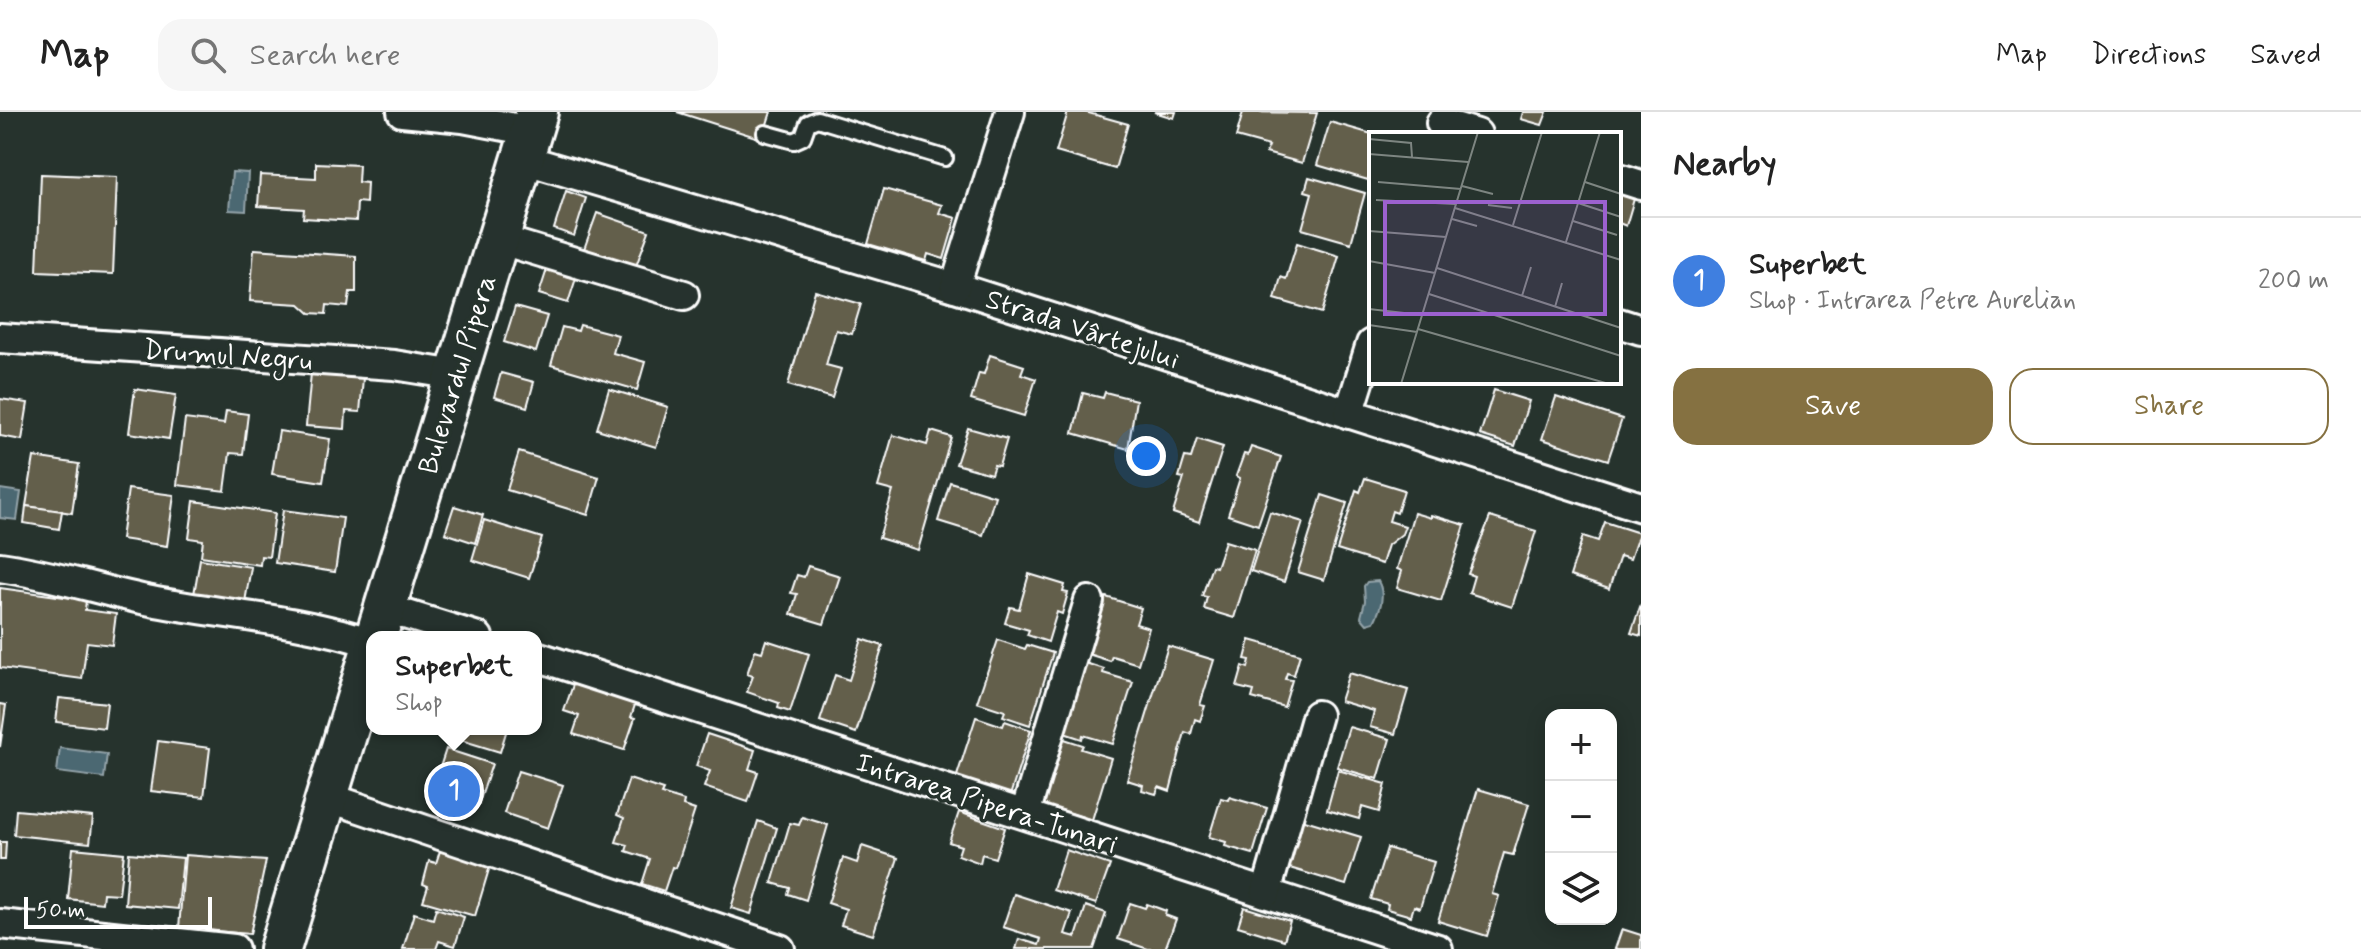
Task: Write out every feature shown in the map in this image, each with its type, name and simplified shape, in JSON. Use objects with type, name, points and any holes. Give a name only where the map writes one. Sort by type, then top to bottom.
[{"type":"main road","name":"Bulevardul Pipera","points":[[378,629],[531,134]]},
{"type":"main road","points":[[280,949],[366,670]]},
{"type":"street","name":"Strada Vârtejului","points":[[402,112],[478,120],[531,134],[955,287],[1641,507]]},
{"type":"street","points":[[955,287],[1010,112]]},
{"type":"street","points":[[1441,123],[1470,132]]},
{"type":"street","points":[[1621,179],[1641,185]]},
{"type":"street","points":[[498,239],[684,295]]},
{"type":"street","points":[[1621,324],[1641,330]]},
{"type":"street","name":"Drumul Negru","points":[[0,338],[394,365],[456,375]]},
{"type":"street","points":[[1349,414],[1369,350]]},
{"type":"street","points":[[0,567],[41,573],[153,601],[318,627],[403,631]]},
{"type":"street","points":[[1025,814],[1089,601]]},
{"type":"street","name":"Intrarea Pipera-Tunari","points":[[542,658],[1438,949]]},
{"type":"street","points":[[1266,893],[1317,715]]},
{"type":"street","points":[[327,797],[780,949]]},
{"type":"street","points":[[0,924],[234,949]]},
{"type":"lane","points":[[765,133],[794,141],[803,137],[808,123],[817,119],[945,158]]},
{"type":"water","points":[[232,172],[248,173],[246,211],[229,210]]},
{"type":"water","points":[[0,489],[21,492],[17,520],[0,518]]},
{"type":"water","points":[[1378,581],[1382,592],[1380,607],[1374,622],[1367,624],[1361,617],[1365,601],[1364,586],[1367,582]]},
{"type":"water","points":[[60,748],[107,754],[104,778],[57,772]]},
{"type":"building","points":[[677,112],[771,112],[762,139]]},
{"type":"building","points":[[1068,112],[1085,112],[1128,124],[1115,169],[1056,152]]},
{"type":"building","points":[[1154,112],[1176,112],[1174,118]]},
{"type":"building","points":[[1243,112],[1317,113],[1302,163],[1266,153],[1269,146],[1236,137]]},
{"type":"building","points":[[1523,112],[1547,112],[1542,125],[1521,119]]},
{"type":"building","points":[[1330,122],[1369,133],[1368,180],[1317,165]]},
{"type":"building","points":[[316,163],[359,165],[358,182],[367,183],[366,203],[357,202],[356,221],[303,218],[304,209],[258,206],[260,175],[316,178]]},
{"type":"building","points":[[41,174],[117,177],[113,274],[37,271]]},
{"type":"building","points":[[1309,177],[1365,193],[1351,243],[1302,229],[1312,193],[1305,191]]},
{"type":"building","points":[[884,189],[942,205],[939,213],[956,218],[944,259],[928,254],[926,261],[868,244]]},
{"type":"building","points":[[566,191],[586,198],[574,236],[554,229]]},
{"type":"building","points":[[1621,195],[1634,199],[1626,226],[1621,224]]},
{"type":"building","points":[[597,213],[649,231],[636,266],[584,249]]},
{"type":"building","points":[[1297,243],[1339,256],[1322,313],[1275,299],[1281,277],[1286,279]]},
{"type":"building","points":[[254,249],[356,256],[356,292],[350,292],[348,307],[327,305],[326,314],[310,313],[300,304],[250,301]]},
{"type":"building","points":[[550,260],[579,269],[568,303],[539,294]]},
{"type":"building","points":[[815,291],[861,304],[852,334],[836,330],[826,365],[841,369],[832,398],[788,385]]},
{"type":"building","points":[[515,307],[547,316],[536,352],[504,342]]},
{"type":"building","points":[[580,325],[618,335],[613,353],[645,362],[637,390],[551,365],[562,327],[578,331]]},
{"type":"building","points":[[990,355],[1024,366],[1021,374],[1036,379],[1024,416],[971,400],[979,373],[984,374]]},
{"type":"building","points":[[311,373],[363,378],[360,412],[346,411],[345,429],[306,426]]},
{"type":"building","points":[[501,373],[534,382],[527,407],[494,397]]},
{"type":"building","points":[[135,389],[176,395],[169,439],[129,433]]},
{"type":"building","points":[[609,389],[668,407],[656,447],[597,429]]},
{"type":"building","points":[[1494,390],[1529,401],[1515,446],[1480,435]]},
{"type":"building","points":[[1105,392],[1136,400],[1128,449],[1073,433],[1083,393],[1103,398]]},
{"type":"building","points":[[1556,397],[1622,419],[1608,460],[1542,439]]},
{"type":"building","points":[[0,399],[28,403],[22,440],[0,436]]},
{"type":"building","points":[[226,411],[248,414],[243,454],[230,453],[225,491],[177,485],[185,419],[224,424]]},
{"type":"building","points":[[968,428],[1007,439],[999,466],[994,465],[991,474],[956,464]]},
{"type":"building","points":[[279,431],[330,439],[323,482],[272,474]]},
{"type":"building","points":[[931,431],[951,437],[918,550],[879,538],[893,491],[878,487],[893,435],[927,445]]},
{"type":"building","points":[[1197,439],[1223,447],[1199,522],[1173,513],[1184,478],[1179,477],[1185,457],[1191,458]]},
{"type":"building","points":[[1251,447],[1281,457],[1258,525],[1228,515],[1240,478],[1236,476],[1244,454],[1248,455]]},
{"type":"building","points":[[519,452],[599,477],[588,515],[507,490]]},
{"type":"building","points":[[34,457],[79,464],[72,513],[26,506]]},
{"type":"building","points":[[1365,478],[1404,490],[1397,513],[1392,511],[1389,521],[1405,526],[1402,534],[1388,545],[1382,564],[1337,550],[1356,490],[1360,492]]},
{"type":"building","points":[[950,482],[995,496],[983,535],[938,521]]},
{"type":"building","points":[[128,489],[174,495],[167,546],[121,539]]},
{"type":"building","points":[[1322,495],[1347,503],[1324,580],[1298,572]]},
{"type":"building","points":[[194,501],[275,513],[269,557],[261,556],[260,565],[201,556],[203,540],[189,538]]},
{"type":"building","points":[[26,506],[62,511],[59,529],[24,523]]},
{"type":"building","points":[[454,506],[483,515],[475,543],[445,533]]},
{"type":"building","points":[[283,510],[343,518],[335,572],[275,563]]},
{"type":"building","points":[[1270,512],[1303,522],[1284,582],[1251,571]]},
{"type":"building","points":[[1414,513],[1465,525],[1441,601],[1397,588],[1402,571],[1397,569]]},
{"type":"building","points":[[1490,517],[1536,531],[1512,607],[1469,593],[1474,576],[1468,574]]},
{"type":"building","points":[[484,520],[542,538],[529,578],[472,560]]},
{"type":"building","points":[[1605,522],[1639,533],[1630,559],[1620,556],[1609,589],[1570,576],[1583,536],[1598,541]]},
{"type":"building","points":[[1225,541],[1255,550],[1234,618],[1204,609],[1207,597],[1202,596]]},
{"type":"building","points":[[200,559],[251,567],[244,608],[193,600]]},
{"type":"building","points":[[808,566],[840,576],[824,624],[791,614],[797,594],[791,593],[797,575],[804,577]]},
{"type":"building","points":[[1029,574],[1065,585],[1063,592],[1068,593],[1062,614],[1057,612],[1048,642],[1027,635],[1029,630],[1005,623],[1010,607],[1019,609]]},
{"type":"building","points":[[0,588],[86,600],[85,610],[116,614],[112,645],[87,642],[82,679],[0,668]]},
{"type":"building","points":[[1106,597],[1141,608],[1136,624],[1149,628],[1138,664],[1112,656],[1110,661],[1088,654],[1101,601],[1104,602]]},
{"type":"building","points":[[1641,604],[1641,636],[1631,633]]},
{"type":"building","points":[[862,639],[883,646],[856,733],[820,721],[835,675],[849,680]]},
{"type":"building","points":[[766,640],[809,654],[790,712],[778,708],[779,703],[747,692],[753,676],[747,674],[755,650],[762,652]]},
{"type":"building","points":[[998,640],[1025,649],[1027,645],[1053,653],[1030,725],[1003,716],[1005,711],[977,702]]},
{"type":"building","points":[[1250,640],[1300,654],[1294,675],[1287,673],[1285,679],[1292,680],[1284,707],[1252,698],[1254,691],[1237,687],[1243,666],[1248,668],[1250,660],[1245,659]]},
{"type":"building","points":[[1168,646],[1214,660],[1200,705],[1205,706],[1200,721],[1195,719],[1191,734],[1185,732],[1170,791],[1159,787],[1156,794],[1142,790],[1143,785],[1127,780]]},
{"type":"building","points":[[1079,661],[1104,669],[1103,673],[1133,682],[1113,744],[1058,731]]},
{"type":"building","points":[[1349,673],[1408,690],[1395,734],[1370,727],[1374,711],[1340,701]]},
{"type":"building","points":[[574,682],[636,702],[631,717],[635,718],[624,750],[573,734],[579,716],[564,711]]},
{"type":"building","points":[[59,698],[107,703],[104,728],[56,722]]},
{"type":"building","points":[[0,704],[6,705],[0,747]]},
{"type":"building","points":[[976,717],[1003,726],[1005,721],[1031,730],[1008,802],[956,779]]},
{"type":"building","points":[[1349,727],[1390,739],[1378,779],[1337,767]]},
{"type":"building","points":[[707,734],[755,750],[749,769],[758,772],[748,802],[704,787],[710,771],[696,766]]},
{"type":"building","points":[[445,735],[505,735],[500,752]]},
{"type":"building","points":[[1058,737],[1083,745],[1081,749],[1111,758],[1092,820],[1061,810],[1060,814],[1036,807]]},
{"type":"building","points":[[158,741],[210,748],[204,797],[151,791]]},
{"type":"building","points":[[446,749],[492,764],[478,806],[432,792]]},
{"type":"building","points":[[1338,770],[1386,784],[1379,812],[1362,807],[1359,819],[1327,810]]},
{"type":"building","points":[[518,771],[563,785],[548,828],[504,813]]},
{"type":"building","points":[[629,779],[663,790],[661,794],[684,801],[683,806],[695,810],[676,868],[672,867],[664,891],[642,884],[650,859],[626,851],[628,845],[616,842],[624,818],[617,815]]},
{"type":"building","points":[[1478,789],[1529,804],[1513,855],[1504,853],[1492,894],[1499,896],[1487,936],[1438,921]]},
{"type":"building","points":[[1229,797],[1267,808],[1253,854],[1225,846],[1226,842],[1209,837],[1221,798],[1228,800]]},
{"type":"building","points":[[16,810],[93,817],[90,843],[14,835]]},
{"type":"building","points":[[959,812],[1005,828],[995,858],[982,854],[980,863],[958,855],[961,846],[949,842]]},
{"type":"building","points":[[802,817],[828,825],[806,900],[788,894],[790,888],[772,883],[790,823],[799,825]]},
{"type":"building","points":[[1298,818],[1361,837],[1346,885],[1283,866]]},
{"type":"building","points":[[758,821],[777,828],[751,914],[731,908]]},
{"type":"building","points":[[0,842],[6,842],[5,860],[0,860]]},
{"type":"building","points":[[862,846],[898,858],[873,935],[841,925],[846,909],[828,903],[843,858],[857,863]]},
{"type":"building","points":[[73,848],[124,853],[119,894],[103,893],[102,903],[68,899]]},
{"type":"building","points":[[1387,848],[1434,862],[1420,908],[1414,906],[1411,916],[1387,909],[1388,904],[1371,899]]},
{"type":"building","points":[[1066,850],[1110,865],[1096,904],[1053,890]]},
{"type":"building","points":[[440,851],[490,866],[475,916],[423,901],[428,886],[423,884],[429,861],[436,863]]},
{"type":"building","points":[[129,853],[183,858],[178,909],[125,904]]},
{"type":"building","points":[[185,855],[266,861],[250,934],[179,928]]},
{"type":"building","points":[[1014,894],[1072,913],[1065,934],[1076,937],[1086,906],[1106,913],[1094,949],[1016,949],[1019,939],[1039,945],[1041,939],[1003,927]]},
{"type":"building","points":[[1130,903],[1145,908],[1147,904],[1166,911],[1165,915],[1176,919],[1165,949],[1148,949],[1118,939]]},
{"type":"building","points":[[1244,907],[1290,921],[1284,940],[1238,926]]},
{"type":"building","points":[[436,908],[464,917],[455,946],[439,941],[436,949],[403,949],[414,913],[433,919]]},
{"type":"building","points":[[1622,929],[1641,935],[1641,949],[1615,949]]},
{"type":"place","name":"Superbet","points":[[454,791]]}]
